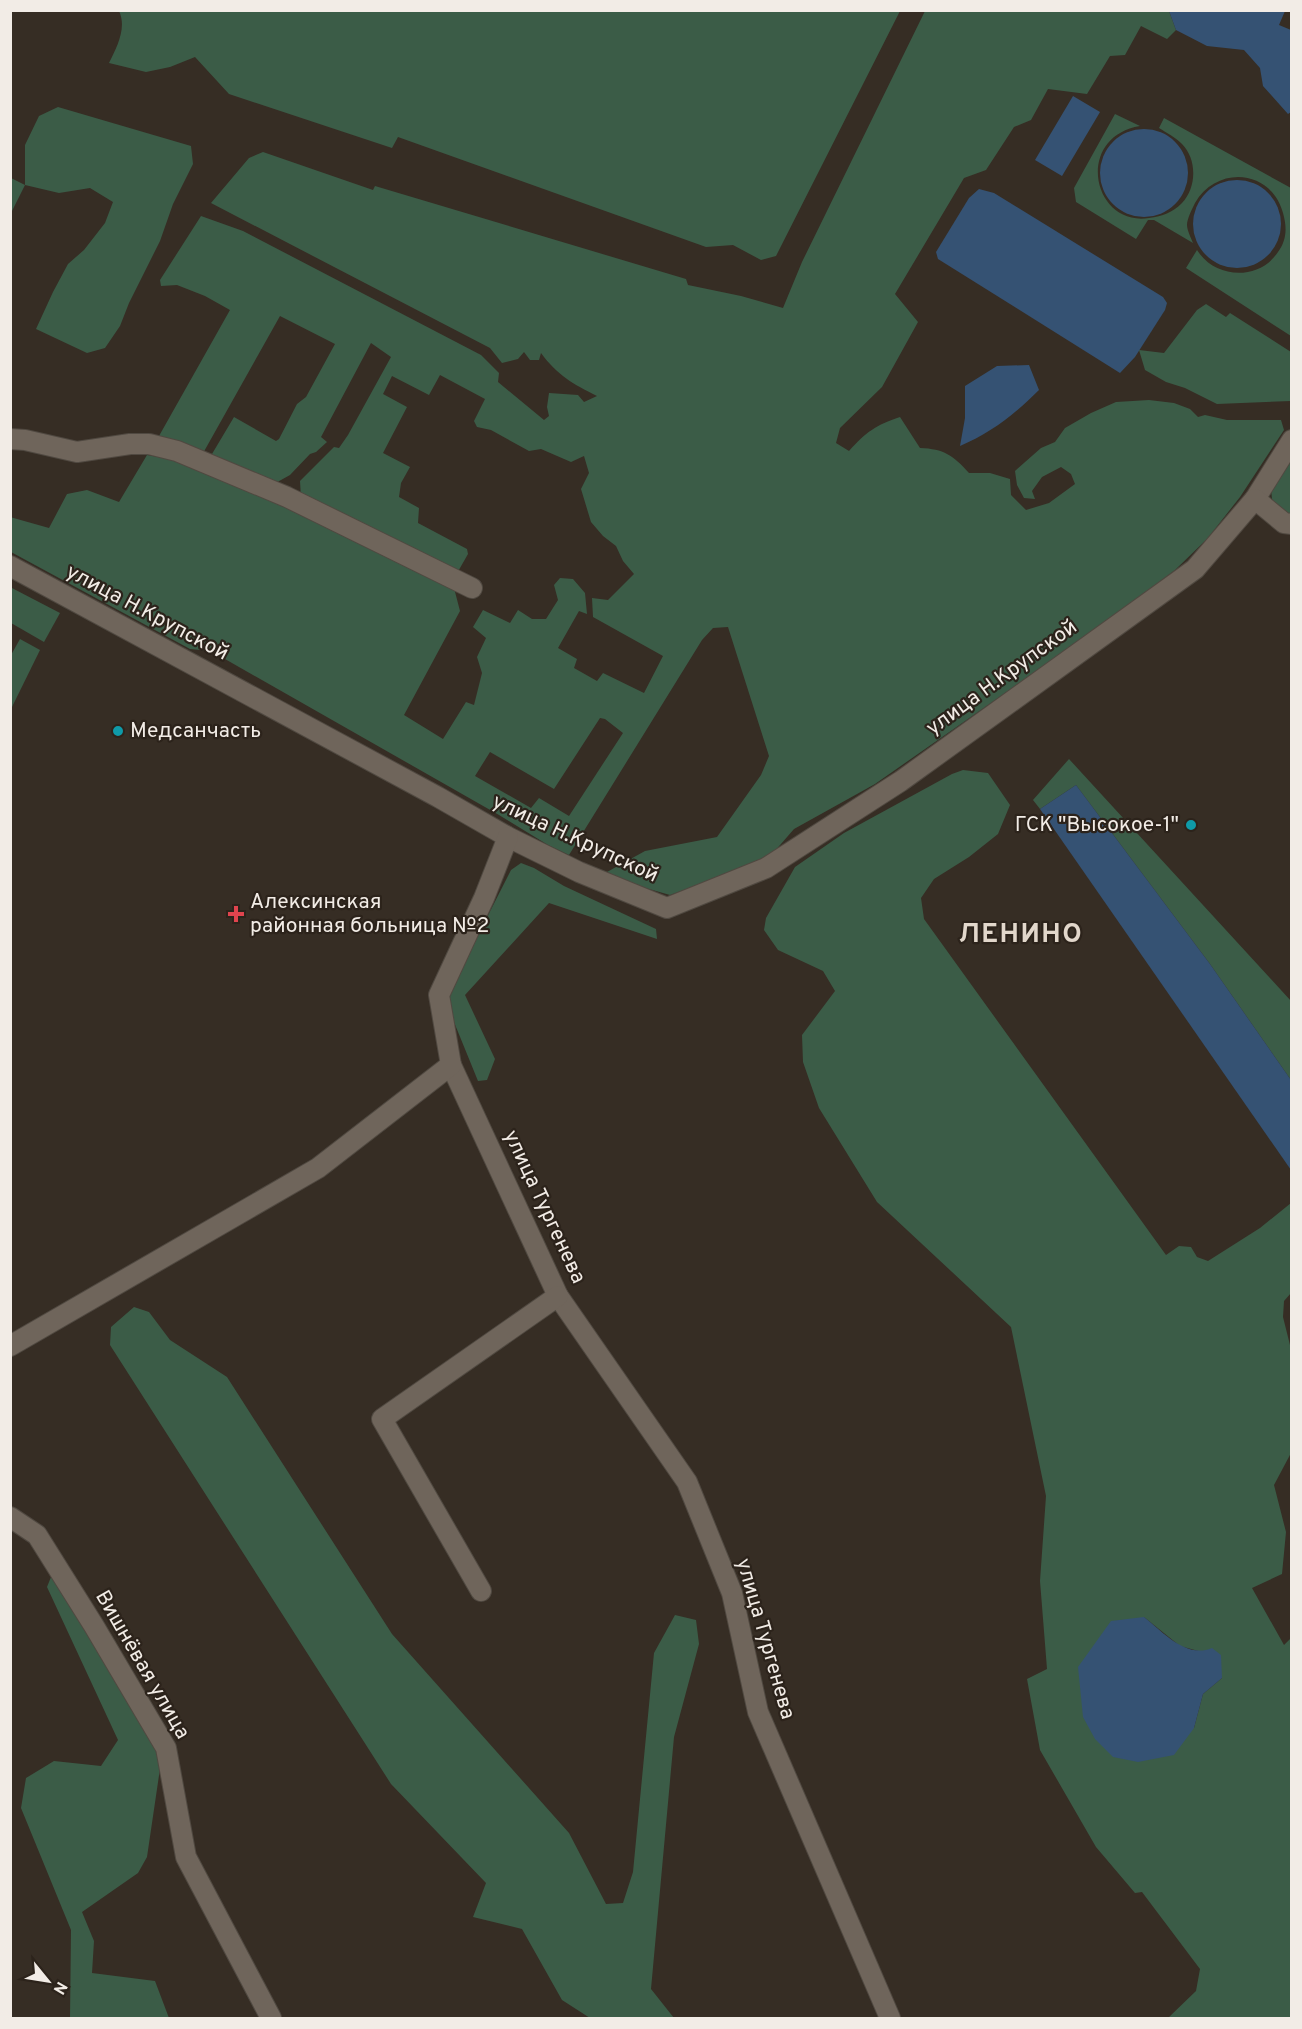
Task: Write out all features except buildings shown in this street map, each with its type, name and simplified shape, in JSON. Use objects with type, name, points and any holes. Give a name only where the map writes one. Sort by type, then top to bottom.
[{"type":"street","points":[[10,439],[25,440],[77,453],[130,444],[149,444],[177,451],[287,497],[472,588]]},
{"type":"street","name":"улица Н.Крупской","points":[[10,566],[508,837],[579,872],[667,908],[766,868],[901,781],[1195,570],[1255,499],[1292,440]]},
{"type":"street","points":[[1255,499],[1284,523],[1292,524]]},
{"type":"street","name":"улица Тургенева","points":[[508,837],[484,898],[439,995],[451,1065],[558,1296],[687,1482],[732,1593],[758,1712],[890,2019]]},
{"type":"street","points":[[10,1346],[318,1168],[451,1065]]},
{"type":"street","points":[[481,1591],[382,1419],[558,1296]]},
{"type":"street","name":"Вишнёвая улица","points":[[10,1517],[37,1535],[166,1748],[186,1857],[271,2019]]},
{"type":"green space","points":[[119,11],[900,11],[776,256],[761,260],[733,245],[706,247],[398,137],[392,148],[229,94],[195,57],[170,67],[146,72],[109,63],[121,31]]},
{"type":"green space","points":[[925,11],[1169,11],[1176,30],[1167,39],[1141,26],[1125,55],[1110,56],[1087,94],[1048,89],[1031,120],[1014,127],[986,170],[964,178],[895,294],[918,322],[882,387],[840,428],[836,443],[849,451],[872,430],[900,417],[920,448],[948,454],[969,473],[990,473],[1010,479],[1011,495],[1026,510],[1049,503],[1075,484],[1071,474],[1061,467],[1042,477],[1032,491],[1035,499],[1024,498],[1017,485],[1015,471],[1041,448],[1055,442],[1065,428],[1116,402],[1149,400],[1174,403],[1190,409],[1198,417],[1205,415],[1227,420],[1281,420],[1284,430],[1240,497],[1207,539],[1175,570],[1094,631],[875,784],[794,829],[774,852],[741,869],[670,895],[635,885],[607,872],[645,851],[717,837],[761,775],[769,756],[728,627],[713,628],[702,640],[569,855],[211,651],[190,649],[11,552],[10,517],[49,528],[67,494],[87,490],[119,502],[147,455],[181,461],[289,506],[454,588],[460,611],[404,715],[443,739],[466,702],[474,705],[482,673],[477,657],[486,638],[473,627],[483,610],[510,623],[518,610],[532,619],[546,619],[558,600],[554,585],[560,578],[573,579],[585,593],[587,614],[579,611],[558,648],[577,659],[574,668],[597,681],[603,673],[644,693],[663,656],[593,617],[592,598],[608,600],[634,574],[623,561],[616,546],[591,522],[581,489],[589,473],[584,456],[571,462],[541,449],[529,451],[491,430],[477,427],[474,421],[485,399],[440,375],[429,395],[392,376],[383,394],[407,407],[383,453],[410,467],[401,483],[399,497],[419,508],[418,523],[467,549],[468,554],[456,575],[301,498],[300,481],[334,447],[339,448],[391,357],[371,343],[321,437],[327,442],[316,452],[310,454],[290,475],[272,485],[209,459],[234,417],[276,441],[279,439],[297,404],[306,397],[335,344],[280,316],[202,455],[159,436],[230,310],[205,296],[177,285],[161,286],[160,280],[201,216],[243,231],[481,355],[499,373],[498,382],[544,420],[549,416],[547,407],[549,393],[578,395],[584,402],[597,396],[566,378],[541,353],[539,360],[530,360],[524,352],[518,359],[502,363],[490,348],[211,203],[249,158],[263,152],[373,190],[375,186],[686,279],[688,285],[783,308],[802,262]],"holes":[[[600,718],[605,719],[623,733],[569,816],[539,798],[531,808],[475,776],[490,752],[554,789]]]},
{"type":"green space","points":[[58,107],[191,146],[193,164],[173,204],[160,241],[120,326],[105,348],[87,353],[36,329],[68,264],[84,250],[105,223],[113,202],[90,188],[59,193],[25,185],[25,145],[39,116]]},
{"type":"green space","points":[[1115,114],[1140,126],[1119,133],[1106,146],[1099,162],[1098,180],[1104,196],[1114,209],[1130,217],[1149,218],[1167,214],[1182,203],[1193,181],[1193,165],[1187,150],[1171,135],[1159,128],[1164,118],[1291,188],[1291,336],[1186,268],[1197,250],[1215,267],[1237,273],[1260,268],[1278,252],[1285,238],[1283,213],[1277,198],[1256,180],[1243,177],[1229,178],[1216,182],[1205,191],[1195,203],[1187,223],[1193,243],[1154,220],[1148,220],[1136,239],[1076,202],[1074,188]]},
{"type":"green space","points":[[11,178],[25,185],[11,213]]},
{"type":"green space","points":[[1206,304],[1226,317],[1230,313],[1291,352],[1291,401],[1217,404],[1185,388],[1166,382],[1145,370],[1139,350],[1164,353],[1197,310]]},
{"type":"green space","points":[[1291,457],[1291,517],[1282,515],[1272,499],[1271,489]]},
{"type":"green space","points":[[10,587],[60,613],[44,642],[11,623]]},
{"type":"green space","points":[[20,639],[40,650],[11,709],[11,655]]},
{"type":"green space","points":[[1069,759],[1291,1001],[1291,1080],[1210,964],[1076,785],[1040,809],[1033,800]]},
{"type":"green space","points":[[963,770],[988,773],[1010,805],[998,834],[969,857],[934,879],[921,898],[924,919],[1166,1255],[1179,1246],[1191,1247],[1197,1257],[1208,1261],[1260,1228],[1291,1203],[1291,1293],[1284,1301],[1283,1317],[1291,1349],[1291,1453],[1274,1485],[1286,1532],[1282,1574],[1252,1588],[1284,1645],[1291,1638],[1291,2018],[1168,2018],[1196,1991],[1200,1969],[1142,1892],[1135,1893],[1096,1847],[1040,1750],[1027,1679],[1047,1669],[1040,1581],[1046,1496],[1011,1327],[877,1202],[819,1108],[803,1062],[802,1035],[835,991],[823,971],[778,950],[764,930],[766,918],[795,867],[844,833]],"holes":[[[1144,1617],[1180,1646],[1202,1652],[1222,1678],[1203,1694],[1194,1728]]]},
{"type":"green space","points":[[521,863],[656,929],[657,939],[549,903],[465,995],[495,1059],[487,1080],[478,1081],[445,1000],[511,870]]},
{"type":"green space","points":[[134,1307],[149,1312],[170,1340],[227,1377],[392,1634],[569,1833],[606,1904],[623,1903],[633,1872],[654,1653],[675,1615],[696,1620],[699,1644],[674,1737],[651,1989],[674,2018],[590,2018],[562,2000],[522,1929],[473,1917],[486,1883],[391,1784],[110,1345],[111,1327]]},
{"type":"green space","points":[[53,1572],[162,1755],[147,1857],[138,1873],[82,1912],[94,1941],[92,1973],[155,1981],[169,2018],[70,2018],[71,1930],[21,1808],[26,1778],[54,1761],[101,1766],[118,1740],[47,1587]]},
{"type":"water","points":[[1169,11],[1285,11],[1279,25],[1291,30],[1291,112],[1288,114],[1263,86],[1260,68],[1244,50],[1207,46],[1176,30]]},
{"type":"water","points":[[1073,96],[1100,112],[1062,176],[1035,160]]},
{"type":"water","points":[[1144,129],[1161,133],[1175,142],[1184,156],[1188,173],[1184,190],[1175,204],[1161,213],[1144,217],[1127,213],[1113,204],[1104,190],[1100,173],[1104,156],[1113,142],[1127,133]]},
{"type":"water","points":[[1237,180],[1254,184],[1268,193],[1277,207],[1281,224],[1277,241],[1268,255],[1254,264],[1237,268],[1220,264],[1206,255],[1197,241],[1193,224],[1197,207],[1206,193],[1220,184]]},
{"type":"water","points":[[979,189],[994,193],[1163,297],[1167,303],[1165,310],[1135,357],[1120,373],[938,259],[936,252],[969,198]]},
{"type":"water","points":[[1029,365],[1039,390],[1002,422],[960,446],[965,418],[965,386],[997,366]]},
{"type":"water","points":[[1076,785],[1210,964],[1291,1080],[1291,1170],[1040,809]]},
{"type":"water","points":[[1144,1617],[1184,1647],[1193,1650],[1212,1648],[1221,1655],[1222,1678],[1203,1694],[1194,1728],[1174,1755],[1138,1762],[1113,1757],[1095,1739],[1083,1717],[1078,1667],[1111,1621]]},
{"type":"place","name":"Медсанчасть","points":[[118,731]]},
{"type":"place","name":"ГСК \"Высокое-1\"","points":[[1191,825]]},
{"type":"place","name":"Алексинская районная больница №2","points":[[236,914]]},
{"type":"district","name":"ЛЕНИНО","points":[[1021,935]]}]
